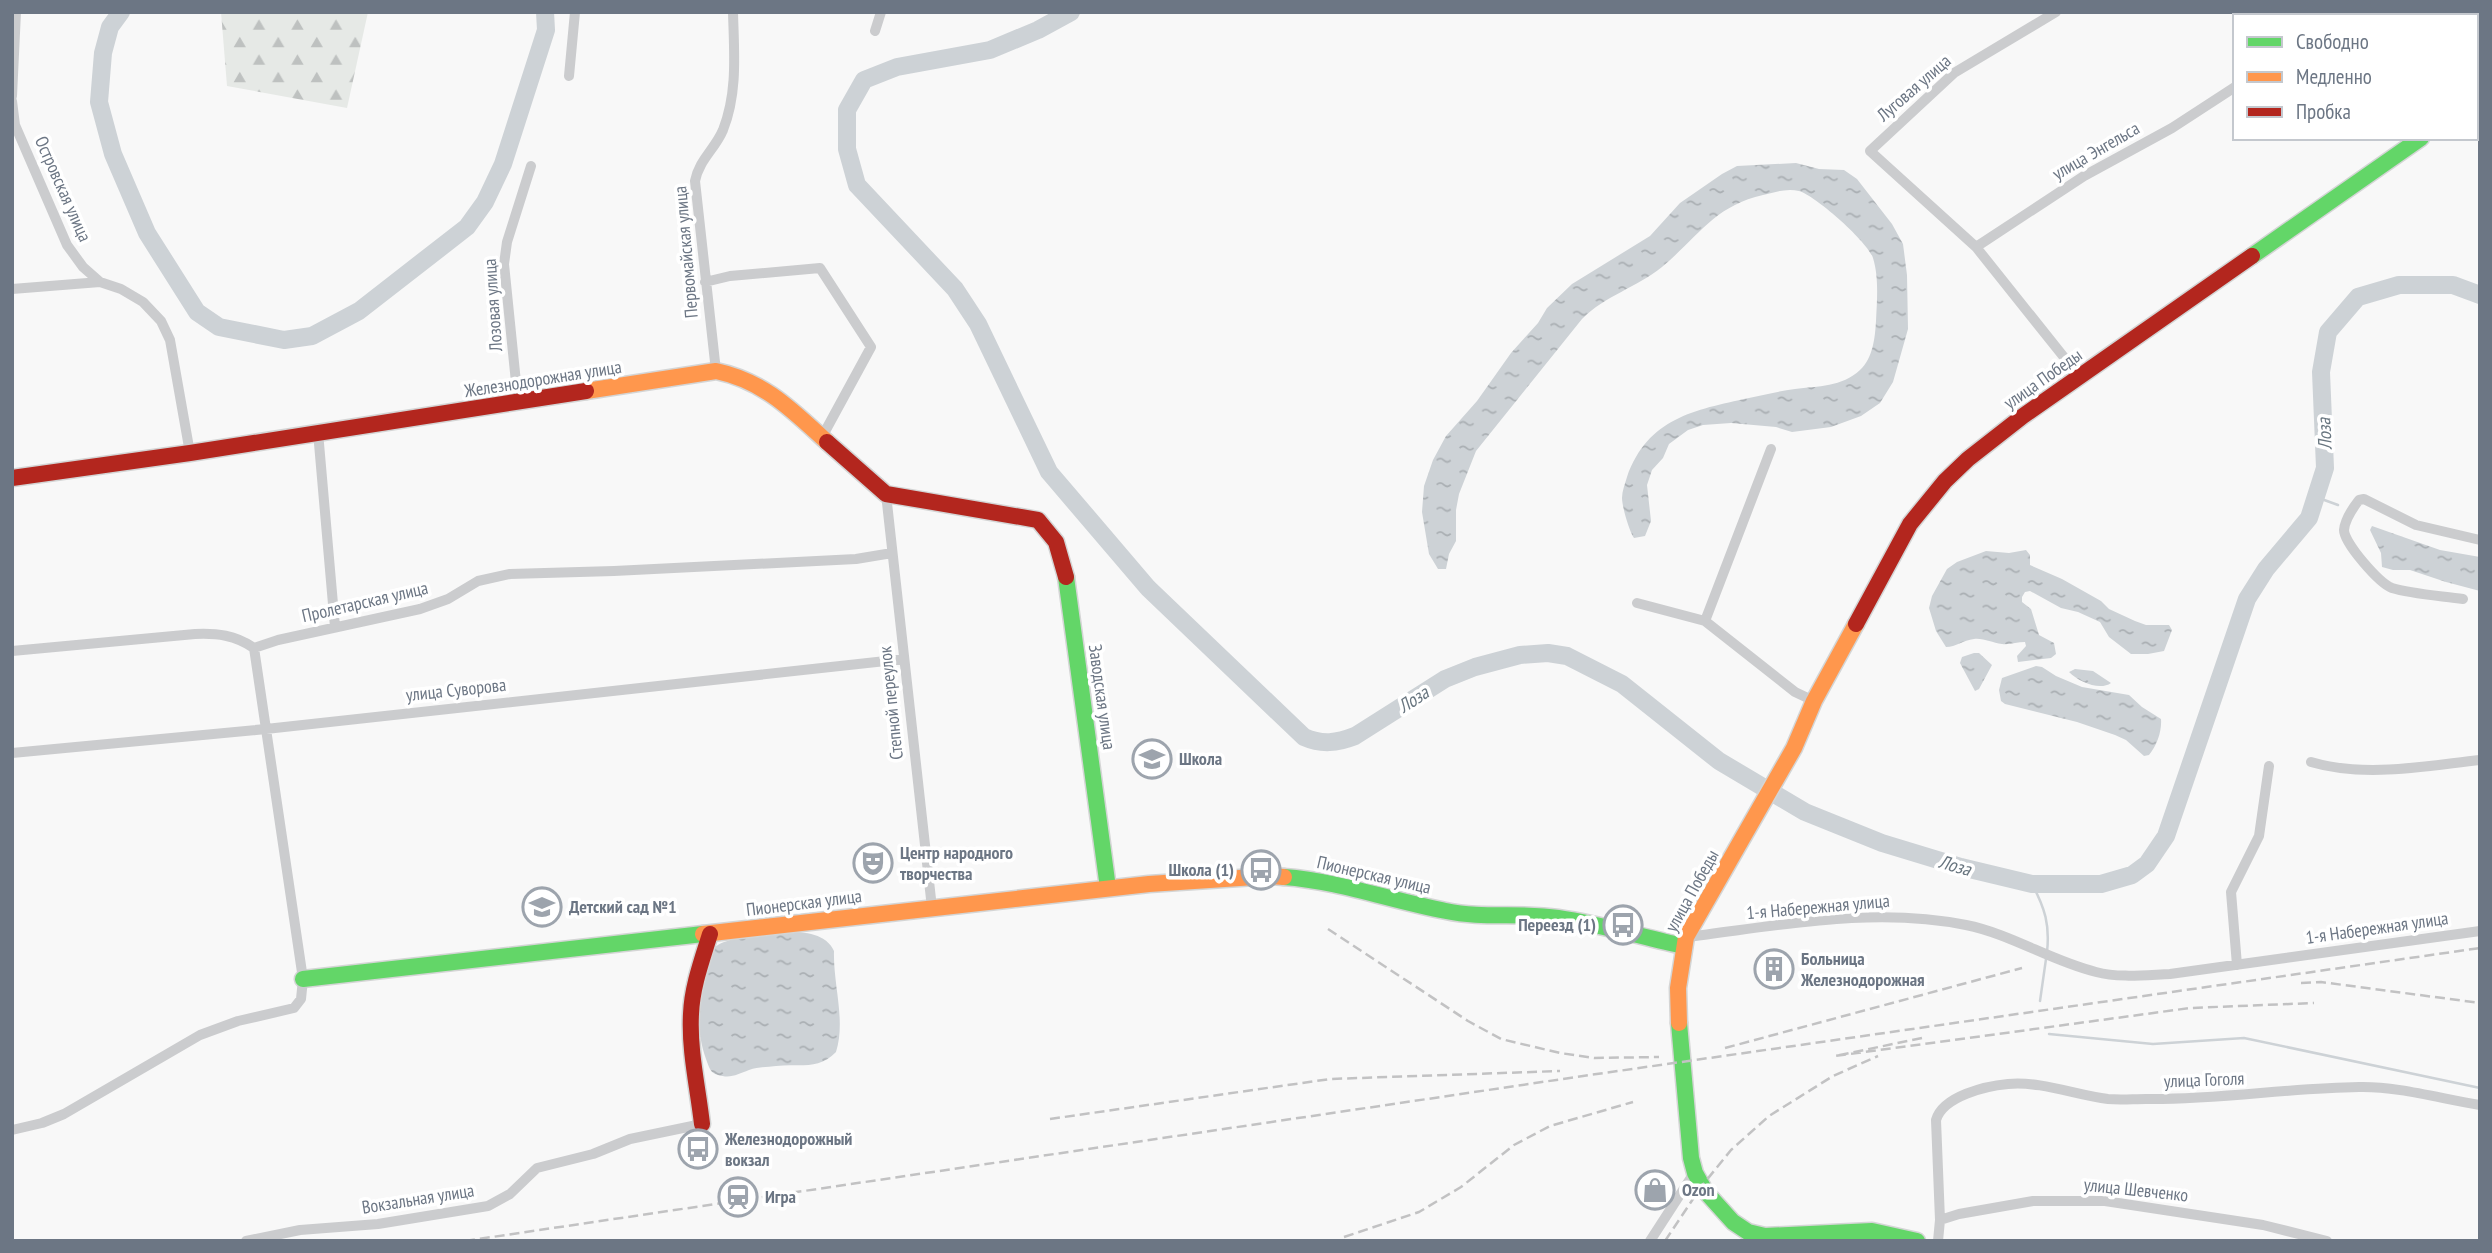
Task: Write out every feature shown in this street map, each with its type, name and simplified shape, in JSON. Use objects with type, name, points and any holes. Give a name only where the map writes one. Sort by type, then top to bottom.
[{"type":"street","name":"Островская улица","points":[[16,12],[12,98],[16,125],[67,245],[83,267],[100,282],[121,289],[143,302],[161,321],[170,340],[190,453]]},
{"type":"street","points":[[569,76],[575,12]]},
{"type":"street","name":"Первомайская улица","points":[[716,371],[695,181],[698,167],[722,133],[728,115],[735,72],[733,12]]},
{"type":"street","points":[[875,31],[881,12]]},
{"type":"street","name":"Луговая улица","points":[[1976,247],[1870,150],[1955,73],[2056,12]]},
{"type":"street","name":"улица Энгельса","points":[[1976,247],[2084,176],[2172,128],[2233,88]]},
{"type":"street","name":"улица Победы","points":[[1694,1173],[1679,1017],[1680,963],[1685,942],[1794,748],[1815,701],[1889,559],[1923,508],[1968,458],[2079,376],[2418,140]]},
{"type":"street","name":"Лозовая улица","points":[[518,402],[504,264],[531,166]]},
{"type":"street","points":[[1976,247],[2079,376]]},
{"type":"street","points":[[705,282],[730,276],[820,268],[871,347],[822,437]]},
{"type":"street","points":[[12,289],[100,282]]},
{"type":"street","name":"Железнодорожная улица","points":[[12,478],[716,371],[736,374],[750,380],[778,398],[886,494]]},
{"type":"street","points":[[318,432],[335,627]]},
{"type":"street","points":[[1705,621],[1772,449]]},
{"type":"street","name":"Заводская улица","points":[[886,494],[1038,520],[1050,530],[1060,547],[1108,888]]},
{"type":"street","name":"Степной переулок","points":[[886,494],[932,908]]},
{"type":"street","points":[[2463,599],[2392,588],[2380,581],[2351,546],[2344,534],[2344,526],[2358,500],[2364,499],[2416,525],[2480,540]]},
{"type":"street","name":"Пролетарская улица","points":[[254,648],[335,627],[420,610],[448,599],[478,581],[510,574],[856,559],[892,553]]},
{"type":"street","points":[[1637,603],[1705,621],[1795,692],[1815,701]]},
{"type":"street","points":[[12,651],[217,633],[236,638],[254,648],[303,979],[301,999],[294,1008],[239,1021],[200,1035],[64,1114],[42,1123],[12,1130]]},
{"type":"street","name":"улица Суворова","points":[[12,753],[266,729],[904,659]]},
{"type":"street","points":[[2311,762],[2330,768],[2379,769],[2480,760]]},
{"type":"street","points":[[2237,964],[2231,892],[2259,836],[2269,765]]},
{"type":"street","name":"Пионерская улица","points":[[303,979],[1108,888],[1227,877],[1308,879],[1448,912],[1485,916],[1537,915],[1685,942]]},
{"type":"street","name":"1-я Набережная улица","points":[[1685,942],[1853,918],[1901,917],[1968,925],[2098,973],[2130,975],[2169,974],[2480,931]]},
{"type":"street","points":[[702,1124],[691,1030],[697,981],[710,934]]},
{"type":"street","name":"улица Гоголя","points":[[1940,1220],[1935,1138],[1938,1113],[1952,1100],[1979,1089],[2010,1084],[2041,1086],[2109,1099],[2149,1099],[2221,1098],[2361,1086],[2480,1105]]},
{"type":"street","name":"Вокзальная улица","points":[[246,1241],[300,1230],[378,1224],[488,1206],[510,1194],[537,1168],[593,1154],[630,1139],[702,1124]]},
{"type":"street","points":[[1694,1173],[1701,1187],[1737,1233],[1746,1231],[1765,1235],[1865,1230],[1900,1234],[1917,1241]]},
{"type":"street","points":[[1650,1241],[1694,1173]]},
{"type":"street","name":"улица Шевченко","points":[[1940,1220],[2033,1201],[2105,1201],[2263,1225],[2327,1241]]},
{"type":"street","points":[[1938,1241],[1940,1220]]},
{"type":"green space","points":[[221,12],[368,12],[347,108],[227,86]]},
{"type":"water","points":[[1796,163],[1819,169],[1844,170],[1857,179],[1892,224],[1903,244],[1907,275],[1908,329],[1893,382],[1880,403],[1861,416],[1831,427],[1792,432],[1776,427],[1731,423],[1703,425],[1688,430],[1669,444],[1663,458],[1652,470],[1647,485],[1651,521],[1645,536],[1634,538],[1623,507],[1623,490],[1636,457],[1660,429],[1675,420],[1710,407],[1777,392],[1838,383],[1860,370],[1871,354],[1876,327],[1877,281],[1873,258],[1862,241],[1829,210],[1799,191],[1781,191],[1746,200],[1719,215],[1662,267],[1601,304],[1582,319],[1476,451],[1459,494],[1456,541],[1449,554],[1446,569],[1438,569],[1429,554],[1422,512],[1424,486],[1433,460],[1446,436],[1477,401],[1547,308],[1572,284],[1650,236],[1680,203],[1722,174],[1737,166]]},
{"type":"water","points":[[2372,526],[2440,550],[2480,557],[2480,591],[2410,570],[2382,567],[2381,553],[2370,530]]},
{"type":"water","points":[[2026,550],[2030,555],[2030,565],[2062,579],[2101,601],[2109,609],[2146,625],[2169,625],[2172,630],[2164,651],[2131,654],[2109,637],[2100,622],[2061,608],[2030,591],[2025,592],[2022,602],[2031,609],[2039,635],[2054,643],[2056,654],[2051,658],[2018,662],[2017,656],[2026,646],[2025,642],[2005,644],[1974,639],[1946,647],[1936,631],[1929,608],[1932,596],[1947,569],[1957,562],[1986,551],[2009,553]]},
{"type":"water","points":[[1979,653],[1992,665],[1979,689],[1975,691],[1960,663],[1962,657]]},
{"type":"water","points":[[2036,666],[2082,687],[2129,695],[2161,719],[2157,743],[2149,755],[2144,756],[2126,740],[2115,735],[2001,701],[1999,690],[2002,678]]},
{"type":"water","points":[[2075,669],[2093,671],[2111,683],[2096,686],[2084,682],[2069,672]]},
{"type":"water","points":[[767,932],[814,935],[822,938],[834,951],[840,1028],[836,1052],[815,1064],[759,1068],[731,1076],[715,1074],[709,1067],[702,1044],[699,1017],[702,991],[713,950],[729,940]]},
{"type":"waterway","points":[[121,12],[110,27],[103,53],[99,102],[113,154],[147,233],[197,312],[219,327],[284,340],[312,336],[359,311],[467,227],[485,202],[503,164],[546,30],[545,12]]},
{"type":"waterway","name":"Лоза","points":[[1071,12],[1038,30],[990,50],[897,67],[864,80],[847,110],[847,149],[857,185],[955,289],[978,324],[1049,472],[1148,588],[1304,737],[1317,741],[1336,742],[1355,736],[1445,679],[1475,667],[1520,655],[1548,653],[1567,656],[1622,684],[1719,761],[1805,812],[1882,843],[1961,867],[2032,884],[2101,884],[2132,875],[2147,864],[2166,836],[2247,599],[2266,569],[2309,518],[2325,468],[2321,372],[2328,332],[2358,297],[2399,285],[2453,285],[2480,295]]},
{"type":"waterway","points":[[2316,497],[2338,505]]},
{"type":"waterway","points":[[2032,884],[2046,917],[2047,952]]},
{"type":"waterway","points":[[2040,1001],[2046,959]]},
{"type":"waterway","points":[[2049,1034],[2153,1044],[2244,1038],[2480,1088]]},
{"type":"railway","points":[[1328,929],[1468,1021],[1501,1039],[1594,1058],[1659,1057]]},
{"type":"railway","points":[[465,1241],[1583,1076],[2480,948]]},
{"type":"railway","points":[[1725,1048],[2022,968]]},
{"type":"railway","points":[[2301,983],[2321,982],[2480,1003]]},
{"type":"railway","points":[[1922,1038],[1835,1056],[2190,1008],[2314,1003]]},
{"type":"railway","points":[[1665,1241],[1701,1187],[1731,1150],[1769,1116],[1833,1076],[1878,1056]]},
{"type":"railway","points":[[1050,1119],[1330,1079],[1560,1071]]},
{"type":"railway","points":[[1344,1237],[1419,1212],[1461,1187],[1514,1145],[1550,1126],[1633,1102]]},
{"type":"traffic: fast","points":[[2252,256],[2418,140]]},
{"type":"traffic: fast","points":[[1066,577],[1108,888]]},
{"type":"traffic: fast","points":[[1284,877],[1345,887],[1460,913],[1544,916],[1574,921],[1683,946]]},
{"type":"traffic: fast","points":[[303,979],[703,934]]},
{"type":"traffic: fast","points":[[1679,1023],[1691,1158],[1695,1173],[1705,1191],[1733,1222],[1748,1232],[1765,1236],[1872,1231],[1917,1241]]},
{"type":"traffic: slow","points":[[586,391],[716,371],[763,389],[827,442]]},
{"type":"traffic: slow","points":[[1679,1023],[1678,988],[1686,937],[1794,748],[1814,701],[1856,624]]},
{"type":"traffic: slow","points":[[703,934],[1149,884],[1284,877]]},
{"type":"traffic: jam","points":[[1856,624],[1910,524],[1945,481],[1968,459],[2023,416],[2252,256]]},
{"type":"traffic: jam","points":[[12,478],[586,391]]},
{"type":"traffic: jam","points":[[827,442],[886,494],[1038,520],[1056,542],[1066,577]]},
{"type":"traffic: jam","points":[[702,1124],[693,1056],[691,1014],[695,984],[710,934]]},
{"type":"place","name":"Школа","points":[[1152,759]]},
{"type":"place","name":"Центр народного творчества","points":[[873,863]]},
{"type":"place","name":"Школа (1)","points":[[1261,870]]},
{"type":"place","name":"Детский сад №1","points":[[542,907]]},
{"type":"place","name":"Переезд (1)","points":[[1623,925]]},
{"type":"place","name":"Больница Железнодорожная","points":[[1774,969]]},
{"type":"place","name":"Железнодорожный вокзал","points":[[698,1149]]},
{"type":"place","name":"Ozon","points":[[1655,1190]]},
{"type":"place","name":"Игра","points":[[738,1197]]}]
